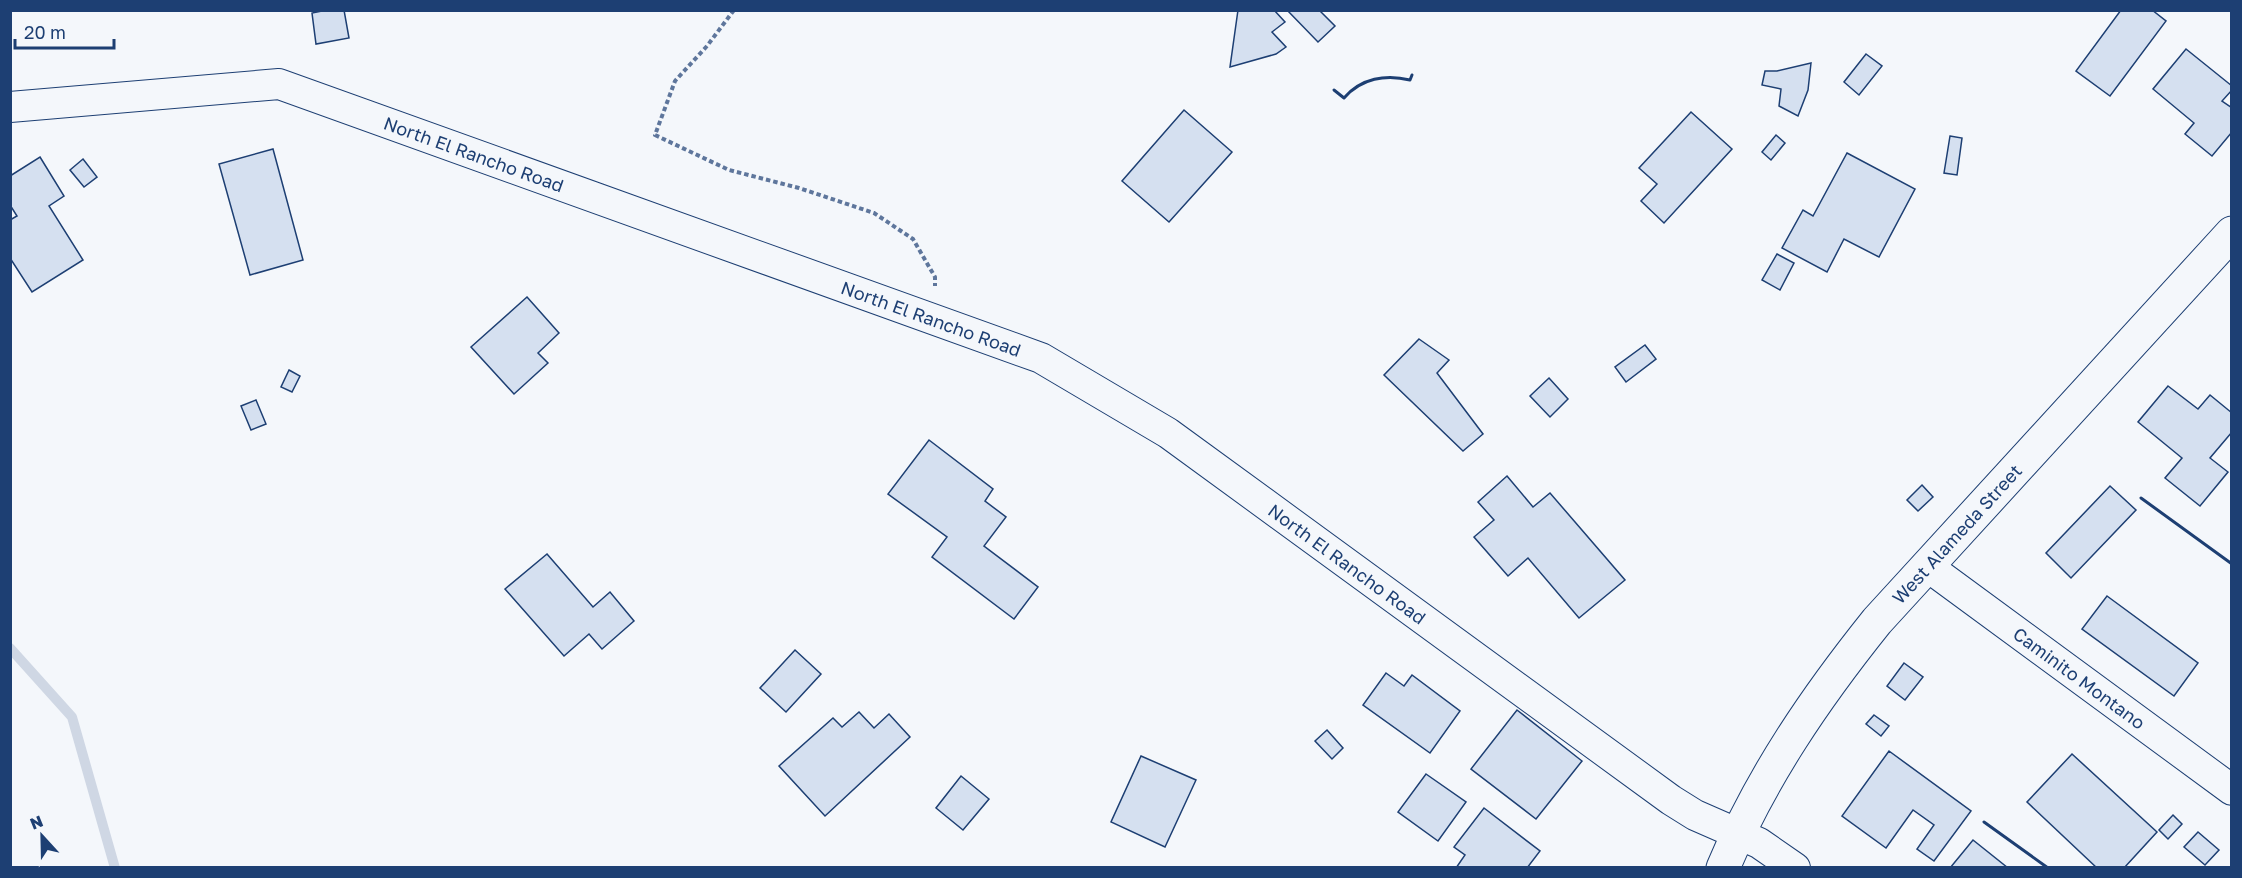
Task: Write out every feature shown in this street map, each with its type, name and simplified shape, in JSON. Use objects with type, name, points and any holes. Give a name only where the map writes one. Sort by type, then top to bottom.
[{"type":"street","name":"North El Rancho Road","points":[[10,107],[279,84],[1041,358],[1168,433],[1671,800],[1695,815],[1739,832],[1795,867]]},
{"type":"street","name":"West Alameda Street","points":[[1723,867],[1776,762],[1822,692],[1877,621],[2232,232]]},
{"type":"street","name":"Caminito Montano","points":[[1927,566],[2232,790]]},
{"type":"path","points":[[734,10],[675,81],[655,135],[729,170],[799,188],[874,213],[913,239],[935,277],[931,318]]},
{"type":"building","points":[[344,10],[349,38],[316,44],[312,13]]},
{"type":"building","points":[[1238,10],[1274,10],[1285,22],[1272,32],[1286,47],[1276,54],[1230,67]]},
{"type":"building","points":[[1287,10],[1319,10],[1335,26],[1318,42]]},
{"type":"building","points":[[2121,10],[2152,10],[2166,21],[2110,96],[2076,71]]},
{"type":"building","points":[[2186,49],[2232,86],[2232,90],[2222,101],[2232,108],[2232,132],[2212,156],[2185,134],[2194,123],[2153,89]]},
{"type":"building","points":[[1866,54],[1882,66],[1859,95],[1844,82]]},
{"type":"building","points":[[1811,63],[1808,90],[1798,116],[1779,106],[1781,89],[1762,85],[1765,71],[1777,71]]},
{"type":"building","points":[[1184,110],[1232,152],[1169,222],[1122,181]]},
{"type":"building","points":[[1691,112],[1732,149],[1664,223],[1641,201],[1657,184],[1639,168]]},
{"type":"building","points":[[1776,135],[1785,143],[1771,160],[1762,152]]},
{"type":"building","points":[[1950,136],[1962,138],[1957,175],[1944,173]]},
{"type":"building","points":[[273,149],[303,260],[250,275],[219,164]]},
{"type":"building","points":[[1847,153],[1915,189],[1879,257],[1844,239],[1827,272],[1782,248],[1803,210],[1813,216]]},
{"type":"building","points":[[40,157],[64,196],[49,206],[83,260],[32,292],[10,258],[10,220],[17,216],[10,205],[10,176]]},
{"type":"building","points":[[83,159],[97,177],[84,187],[70,170]]},
{"type":"building","points":[[1777,254],[1794,263],[1780,290],[1762,280]]},
{"type":"building","points":[[527,297],[559,333],[538,353],[548,363],[514,394],[471,347]]},
{"type":"building","points":[[1419,339],[1449,360],[1437,373],[1483,434],[1463,451],[1384,375]]},
{"type":"building","points":[[1645,345],[1656,359],[1626,382],[1615,367]]},
{"type":"building","points":[[289,370],[300,376],[292,392],[281,387]]},
{"type":"building","points":[[1549,378],[1568,399],[1550,417],[1530,396]]},
{"type":"building","points":[[2168,386],[2198,409],[2210,395],[2232,413],[2232,432],[2210,458],[2228,472],[2200,506],[2165,478],[2182,458],[2138,422]]},
{"type":"building","points":[[256,400],[266,424],[251,430],[241,406]]},
{"type":"building","points":[[929,440],[993,489],[985,501],[1006,517],[984,546],[1038,587],[1014,619],[932,557],[947,537],[888,494]]},
{"type":"building","points":[[1507,476],[1533,507],[1550,493],[1625,580],[1579,618],[1528,558],[1508,576],[1474,537],[1494,520],[1478,502]]},
{"type":"building","points":[[1922,485],[1933,497],[1918,511],[1907,500]]},
{"type":"building","points":[[2110,486],[2136,510],[2071,578],[2046,553]]},
{"type":"building","points":[[547,554],[593,607],[610,592],[634,621],[602,649],[589,634],[564,656],[505,589]]},
{"type":"building","points":[[2107,596],[2198,663],[2174,696],[2082,629]]},
{"type":"building","points":[[795,650],[821,674],[786,712],[760,688]]},
{"type":"building","points":[[1904,663],[1923,677],[1905,700],[1887,686]]},
{"type":"building","points":[[1386,673],[1404,686],[1412,675],[1460,711],[1430,753],[1363,705]]},
{"type":"building","points":[[1517,710],[1582,761],[1536,819],[1471,769]]},
{"type":"building","points":[[859,712],[874,728],[889,714],[910,737],[825,816],[779,766],[833,718],[842,727]]},
{"type":"building","points":[[1874,715],[1889,726],[1881,736],[1866,724]]},
{"type":"building","points":[[1327,730],[1343,748],[1332,759],[1315,741]]},
{"type":"building","points":[[1889,751],[1971,811],[1934,861],[1917,849],[1934,825],[1913,810],[1886,848],[1842,816]]},
{"type":"building","points":[[2072,754],[2157,832],[2124,868],[2097,868],[2027,802]]},
{"type":"building","points":[[1141,756],[1196,780],[1165,847],[1111,822]]},
{"type":"building","points":[[1426,774],[1466,802],[1438,841],[1398,812]]},
{"type":"building","points":[[961,776],[989,799],[963,830],[936,808]]},
{"type":"building","points":[[1484,808],[1540,851],[1527,868],[1456,868],[1465,855],[1454,847]]},
{"type":"building","points":[[2173,815],[2182,824],[2168,839],[2159,830]]},
{"type":"building","points":[[2198,832],[2219,850],[2205,865],[2184,847]]},
{"type":"building","points":[[1973,840],[2008,868],[1950,868]]},
{"type":"waterway","points":[[10,648],[72,717],[115,868]]},
{"type":"wall","points":[[1334,90],[1344,98],[1358,86],[1374,79],[1392,77],[1410,80],[1412,75]]},
{"type":"wall","points":[[2141,498],[2232,564]]},
{"type":"wall","points":[[1984,822],[2048,868]]}]
